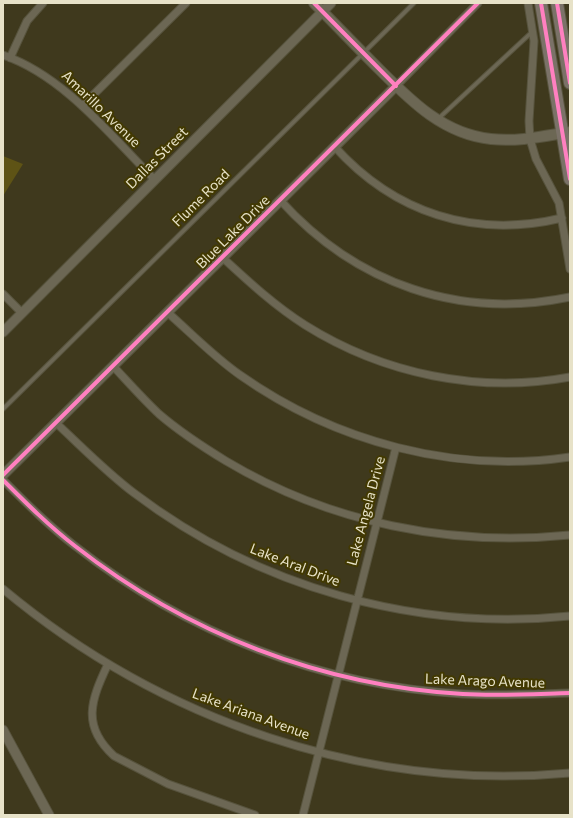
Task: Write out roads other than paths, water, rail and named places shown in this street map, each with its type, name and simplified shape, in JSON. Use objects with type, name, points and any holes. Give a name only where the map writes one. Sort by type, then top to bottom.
[{"type":"main road","points":[[314,3],[415,105],[436,120],[457,130],[479,137],[506,140],[530,139],[566,133]]},
{"type":"main road","points":[[541,3],[566,133],[570,179]]},
{"type":"main road","points":[[557,3],[566,44],[570,83]]},
{"type":"street","points":[[10,58],[27,22],[43,3]]},
{"type":"street","points":[[82,106],[186,3]]},
{"type":"street","name":"Dallas Street","points":[[3,332],[331,3]]},
{"type":"street","name":"Blue Lake Drive","points":[[3,475],[478,3]]},
{"type":"street","points":[[528,3],[534,41],[529,121],[530,139],[536,160],[559,203],[570,269]]},
{"type":"street","name":"Amarillo Avenue","points":[[3,55],[48,77],[67,91],[155,180]]},
{"type":"street","points":[[334,146],[354,167],[377,186],[402,201],[430,213],[458,221],[488,225],[533,224],[562,218]]},
{"type":"street","points":[[280,200],[315,235],[350,260],[382,277],[417,291],[451,299],[486,304],[534,303],[570,297]]},
{"type":"street","points":[[222,258],[272,302],[305,325],[340,344],[377,360],[420,373],[471,381],[529,382],[570,377]]},
{"type":"street","points":[[3,294],[22,313]]},
{"type":"street","points":[[167,312],[222,362],[275,398],[332,426],[396,447],[427,454],[478,460],[521,461],[570,457]]},
{"type":"street","points":[[113,366],[159,413],[202,445],[239,468],[309,502],[377,523],[411,530],[468,537],[511,539],[570,535]]},
{"type":"street","name":"Lake Aral Drive","points":[[55,422],[113,477],[133,492],[195,534],[239,558],[284,578],[356,600],[404,610],[452,617],[502,619],[570,616]]},
{"type":"street","name":"Lake Angela Drive","points":[[303,815],[356,600],[396,447]]},
{"type":"street","name":"Lake Arago Avenue","points":[[3,480],[37,513],[74,545],[112,574],[163,605],[236,641],[286,660],[338,675],[391,686],[445,693],[500,695],[570,693]]},
{"type":"street","name":"Lake Ariana Avenue","points":[[3,589],[62,634],[108,664],[158,692],[216,718],[263,736],[318,752],[384,765],[436,772],[511,775],[570,773]]},
{"type":"street","points":[[108,664],[96,690],[92,711],[96,732],[108,751],[114,756],[168,784],[255,815]]},
{"type":"street","points":[[3,730],[49,815]]},
{"type":"lane","name":"Flume Road","points":[[3,409],[414,3]]},
{"type":"lane","points":[[436,120],[532,32]]}]
